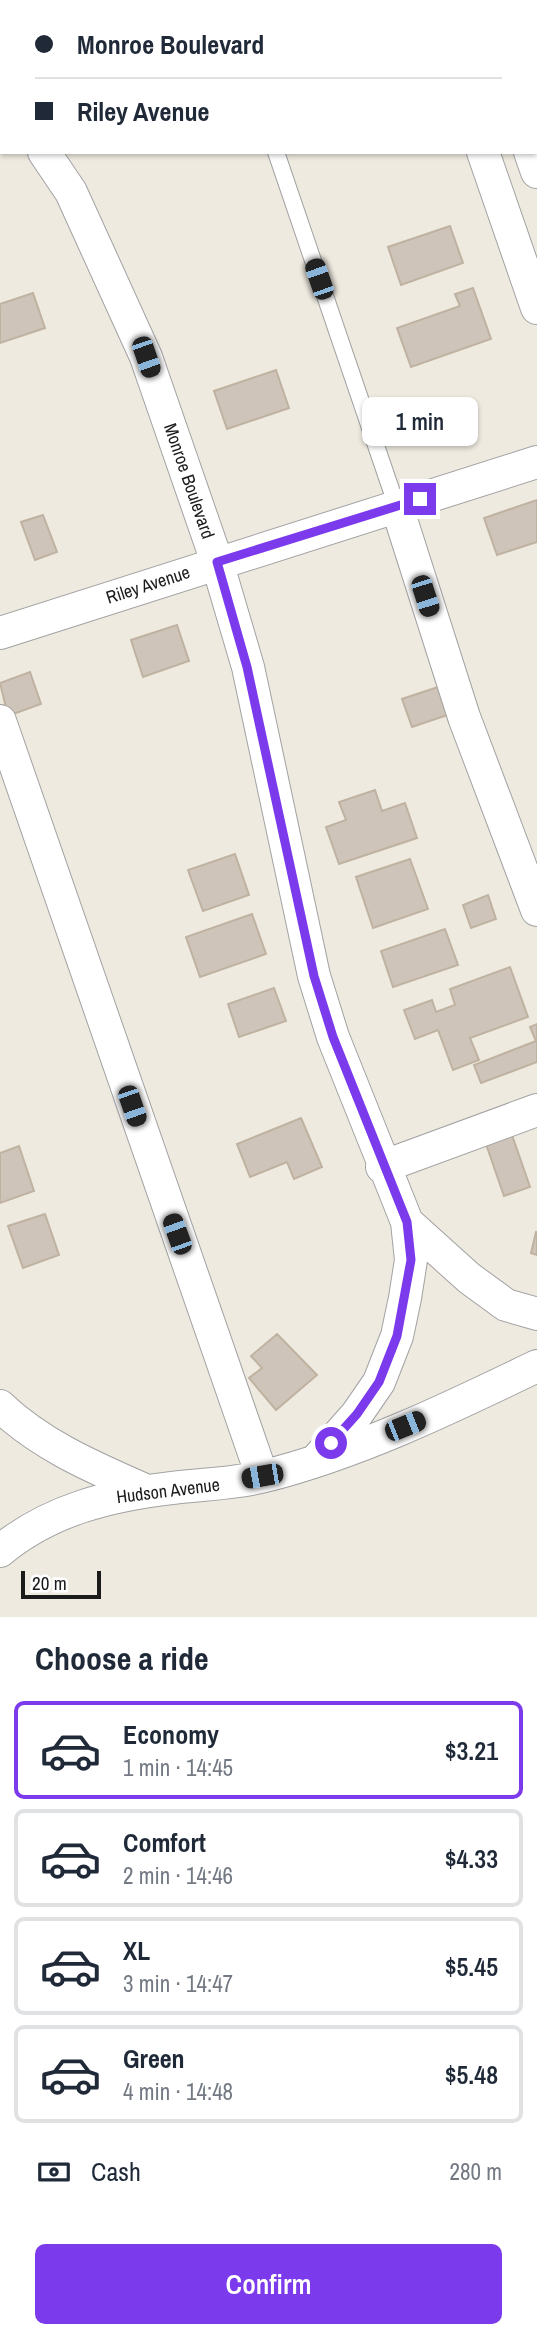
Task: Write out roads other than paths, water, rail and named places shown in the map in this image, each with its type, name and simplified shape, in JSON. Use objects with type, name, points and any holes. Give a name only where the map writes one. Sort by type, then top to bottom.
[{"type":"street","name":"Monroe Boulevard","points":[[45,154],[71,192],[146,357],[217,562],[247,667],[314,976],[333,1037],[382,1167],[407,1222],[411,1260],[397,1336],[379,1382],[357,1414],[318,1458]]},
{"type":"street","name":"Monroe Boulevard","points":[[71,192],[73,154]]},
{"type":"street","points":[[483,154],[537,308]]},
{"type":"street","points":[[531,154],[537,172]]},
{"type":"street","name":"Riley Avenue","points":[[0,633],[537,462]]},
{"type":"street","points":[[397,507],[464,716],[537,910]]},
{"type":"street","points":[[0,721],[262,1476]]},
{"type":"street","points":[[382,1167],[537,1110]]},
{"type":"street","name":"Monroe Boulevard","points":[[407,1222],[469,1278],[506,1305],[537,1314]]},
{"type":"street","name":"Hudson Avenue","points":[[0,1550],[38,1524],[100,1500],[147,1491],[217,1485],[262,1476],[318,1458],[450,1408],[537,1366]]},
{"type":"street","points":[[0,1406],[18,1424],[75,1459],[147,1491]]},
{"type":"lane","points":[[277,154],[397,507]]}]
